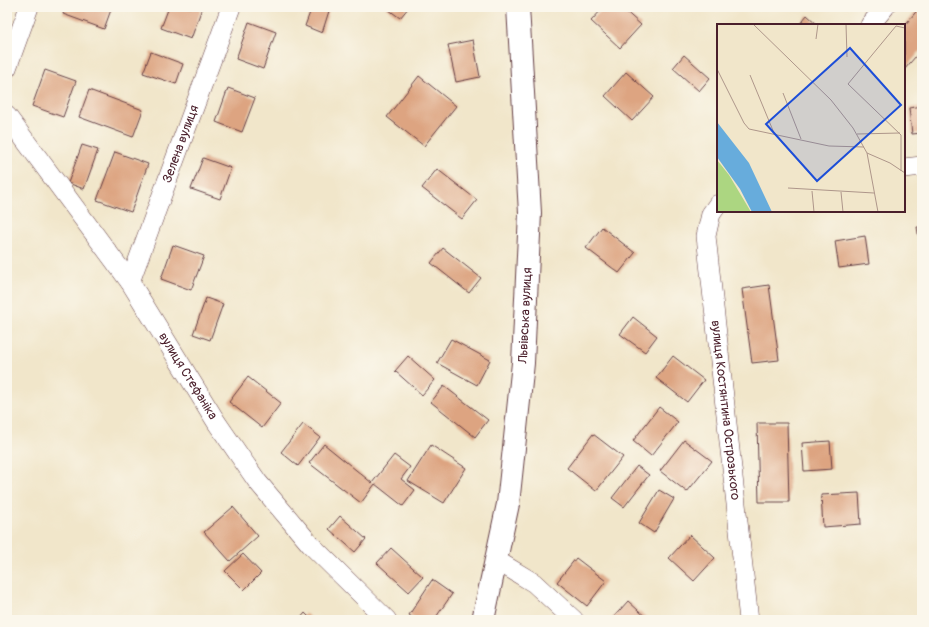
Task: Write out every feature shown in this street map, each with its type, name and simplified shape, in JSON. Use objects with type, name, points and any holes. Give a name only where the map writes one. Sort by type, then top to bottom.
[{"type":"street","points":[[7,68],[29,7]]},
{"type":"street","name":"Зелена вулиця","points":[[130,282],[231,7]]},
{"type":"street","name":"Львівська вулиця","points":[[483,620],[508,504],[523,362],[530,213],[518,7]]},
{"type":"street","points":[[871,24],[885,7]]},
{"type":"street","name":"вулиця Стефаніка","points":[[7,116],[130,282],[217,423],[257,481],[310,544],[387,620]]},
{"type":"street","points":[[905,168],[922,166]]},
{"type":"street","name":"вулиця Костянтина Острозького","points":[[717,205],[711,214],[706,236],[749,620]]},
{"type":"street","points":[[496,560],[534,583],[574,620]]},
{"type":"building","points":[[65,7],[112,7],[104,29],[63,14]]},
{"type":"building","points":[[169,7],[202,8],[191,39],[161,28]]},
{"type":"building","points":[[312,7],[319,7],[329,11],[322,33],[305,26]]},
{"type":"building","points":[[385,7],[409,7],[400,18]]},
{"type":"building","points":[[604,7],[621,7],[641,25],[620,48],[591,21]]},
{"type":"building","points":[[920,7],[922,8],[922,49],[905,69],[905,25]]},
{"type":"building","points":[[807,15],[817,24],[800,24]]},
{"type":"building","points":[[249,22],[276,32],[263,69],[236,59]]},
{"type":"building","points":[[473,40],[480,77],[456,82],[448,45]]},
{"type":"building","points":[[151,52],[183,64],[176,84],[143,73]]},
{"type":"building","points":[[684,55],[710,78],[699,91],[673,68]]},
{"type":"building","points":[[45,70],[76,81],[63,117],[32,106]]},
{"type":"building","points":[[626,72],[654,97],[632,121],[605,96]]},
{"type":"building","points":[[419,76],[456,106],[424,146],[387,117]]},
{"type":"building","points":[[228,88],[255,98],[242,132],[216,122]]},
{"type":"building","points":[[89,90],[143,110],[133,137],[79,117]]},
{"type":"building","points":[[922,106],[922,133],[912,134],[909,108]]},
{"type":"building","points":[[82,145],[98,150],[84,189],[68,183]]},
{"type":"building","points":[[115,152],[148,164],[131,212],[97,200]]},
{"type":"building","points":[[203,158],[231,168],[220,199],[191,189]]},
{"type":"building","points":[[437,169],[477,200],[462,219],[422,188]]},
{"type":"building","points":[[602,227],[635,253],[619,273],[586,248]]},
{"type":"building","points":[[917,227],[922,227],[922,252],[921,252]]},
{"type":"building","points":[[865,236],[869,264],[839,268],[835,241]]},
{"type":"building","points":[[173,245],[204,256],[191,290],[161,279]]},
{"type":"building","points":[[443,248],[481,278],[469,293],[431,263]]},
{"type":"building","points":[[769,285],[779,360],[752,363],[742,289]]},
{"type":"building","points":[[206,298],[223,304],[210,340],[193,334]]},
{"type":"building","points":[[633,317],[657,336],[645,352],[620,334]]},
{"type":"building","points":[[451,339],[490,360],[477,385],[437,363]]},
{"type":"building","points":[[408,356],[435,380],[422,395],[395,371]]},
{"type":"building","points":[[673,356],[704,380],[687,402],[656,378]]},
{"type":"building","points":[[248,377],[281,403],[262,428],[229,402]]},
{"type":"building","points":[[444,386],[488,420],[475,437],[431,402]]},
{"type":"building","points":[[659,407],[678,422],[651,456],[633,441]]},
{"type":"building","points":[[757,423],[787,423],[789,502],[759,502]]},
{"type":"building","points":[[303,424],[320,437],[298,466],[281,452]]},
{"type":"building","points":[[593,434],[623,457],[596,491],[567,468]]},
{"type":"building","points":[[684,440],[712,461],[687,492],[660,471]]},
{"type":"building","points":[[830,441],[832,469],[804,471],[802,443]]},
{"type":"building","points":[[324,444],[372,483],[394,455],[410,467],[401,479],[415,490],[403,506],[375,484],[361,503],[309,463]]},
{"type":"building","points":[[431,445],[466,468],[444,503],[408,481]]},
{"type":"building","points":[[637,466],[649,475],[624,507],[612,498]]},
{"type":"building","points":[[659,490],[674,499],[654,533],[639,523]]},
{"type":"building","points":[[859,493],[861,524],[823,527],[821,495]]},
{"type":"building","points":[[233,507],[258,536],[230,561],[204,532]]},
{"type":"building","points":[[340,516],[366,539],[355,552],[329,529]]},
{"type":"building","points":[[690,535],[715,558],[694,581],[669,558]]},
{"type":"building","points":[[391,548],[423,577],[409,592],[377,563]]},
{"type":"building","points":[[243,554],[261,573],[244,590],[225,571]]},
{"type":"building","points":[[576,558],[606,581],[587,606],[557,582]]},
{"type":"building","points":[[432,580],[452,594],[434,620],[416,620],[409,615]]},
{"type":"building","points":[[628,601],[649,620],[611,620]]},
{"type":"building","points":[[305,613],[312,620],[299,620]]}]
